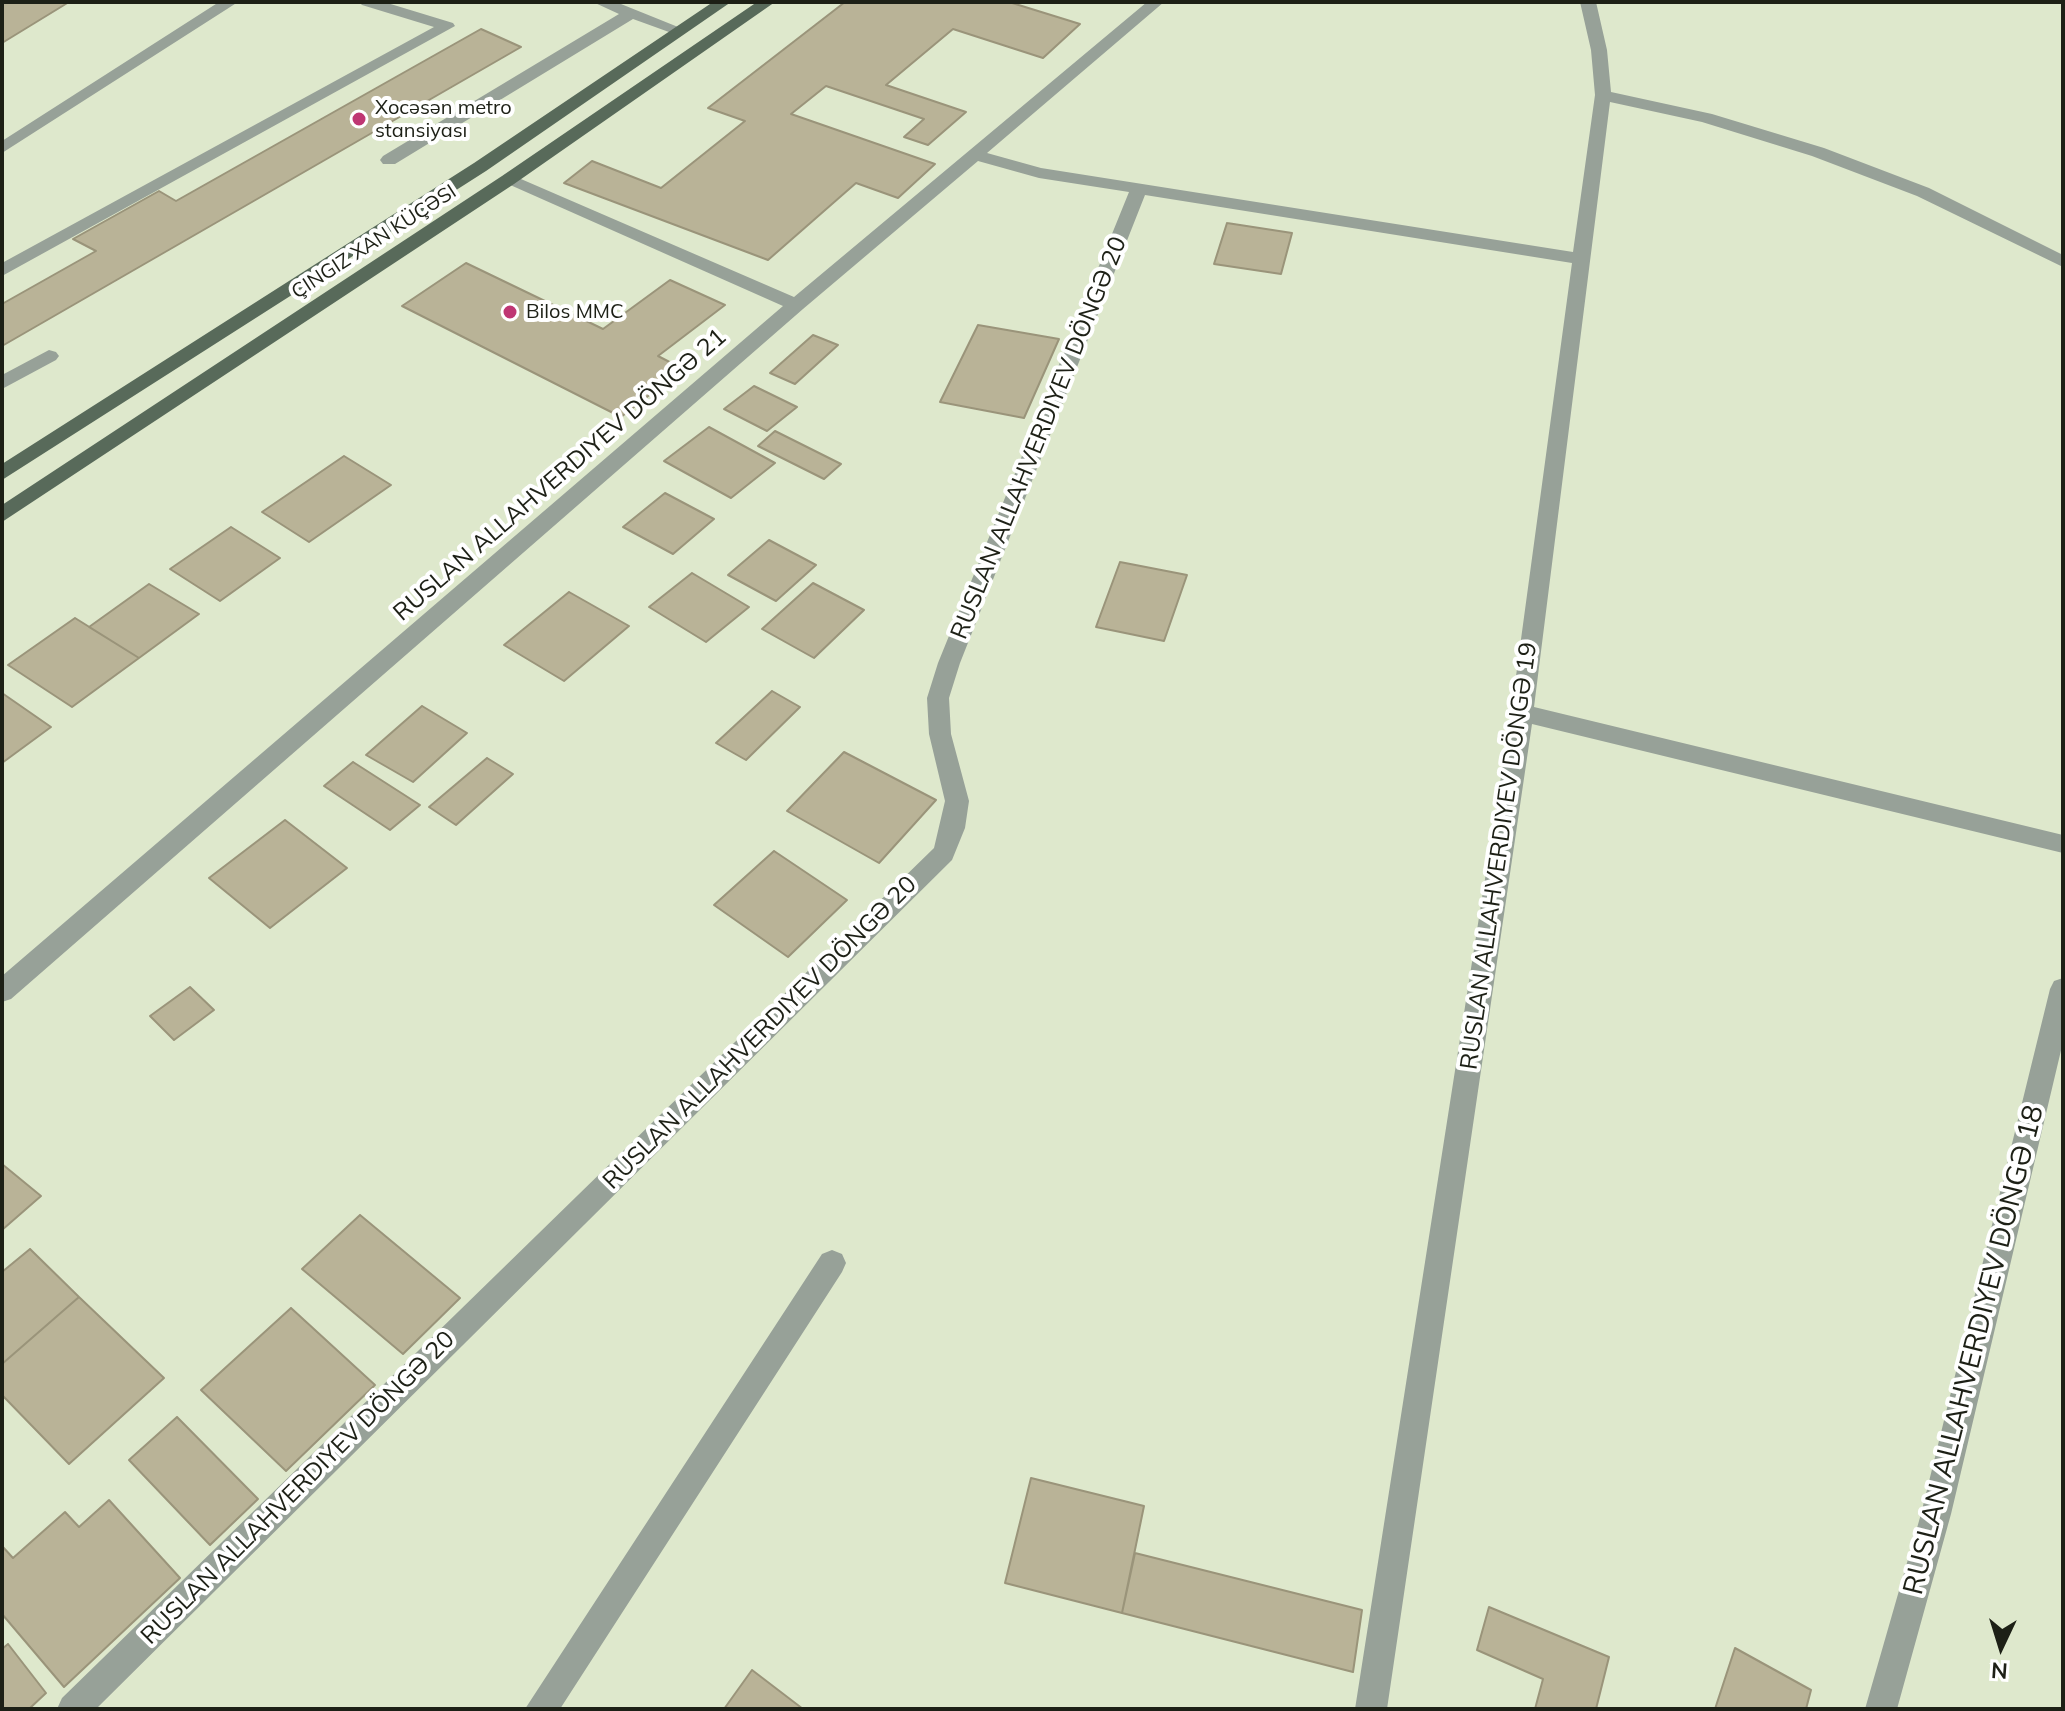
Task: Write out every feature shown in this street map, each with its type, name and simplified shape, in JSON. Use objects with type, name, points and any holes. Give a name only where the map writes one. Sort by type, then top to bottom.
[{"type":"main road","name":"ÇINGIZ XAN KÜÇƏSI","points":[[2,473],[480,167],[723,2]]},
{"type":"main road","name":"ÇINGIZ XAN KÜÇƏSI","points":[[2,515],[508,180],[767,2]]},
{"type":"street","points":[[2,148],[230,2]]},
{"type":"street","points":[[2,270],[447,26],[367,2]]},
{"type":"street","points":[[601,2],[680,31]]},
{"type":"street","name":"RUSLAN ALLAHVERDIYEV DÖNGƏ 21","points":[[2,991],[796,305],[1156,2]]},
{"type":"street","name":"RUSLAN ALLAHVERDIYEV DÖNGƏ 19","points":[[1371,1709],[1522,713],[1603,95],[1599,50],[1588,2]]},
{"type":"street","points":[[389,160],[632,13]]},
{"type":"street","points":[[1603,95],[1706,118],[1818,152],[1923,192],[2063,262]]},
{"type":"street","points":[[976,155],[1039,173],[1582,259]]},
{"type":"street","points":[[508,180],[796,305]]},
{"type":"street","name":"RUSLAN ALLAHVERDIYEV DÖNGƏ 20","points":[[73,1709],[944,853],[953,828],[957,801],[940,734],[938,698],[949,663],[1139,189]]},
{"type":"street","points":[[2,383],[49,356]]},
{"type":"street","points":[[1522,713],[2063,844]]},
{"type":"street","name":"RUSLAN ALLAHVERDIYEV DÖNGƏ 18","points":[[1881,1709],[1936,1514],[2063,989]]},
{"type":"street","points":[[541,1709],[832,1263]]},
{"type":"building","points":[[2,2],[69,2],[2,43]]},
{"type":"building","points":[[845,2],[1009,2],[1080,24],[1043,58],[953,29],[886,85],[966,112],[928,145],[904,137],[924,119],[826,86],[791,114],[935,164],[898,198],[856,183],[768,260],[564,183],[592,161],[661,188],[745,121],[708,108]]},
{"type":"building","name":"Xocəsən metro stansiyası","points":[[481,29],[521,47],[2,346],[2,304],[96,251],[73,239],[159,191],[176,201]]},
{"type":"building","points":[[1227,223],[1292,233],[1281,274],[1214,264]]},
{"type":"building","points":[[466,263],[603,329],[670,280],[725,305],[658,356],[683,369],[621,417],[402,306]]},
{"type":"building","points":[[978,325],[1059,339],[1024,418],[940,402]]},
{"type":"building","points":[[813,335],[838,345],[795,384],[770,373]]},
{"type":"building","points":[[754,386],[797,407],[767,431],[724,409]]},
{"type":"building","points":[[709,427],[775,463],[731,498],[664,461]]},
{"type":"building","points":[[775,431],[841,464],[824,479],[758,446]]},
{"type":"building","points":[[344,456],[391,485],[309,542],[262,512]]},
{"type":"building","points":[[665,493],[714,519],[673,554],[623,527]]},
{"type":"building","points":[[231,527],[280,558],[220,601],[170,569]]},
{"type":"building","points":[[769,540],[816,565],[776,601],[728,575]]},
{"type":"building","points":[[1120,562],[1187,575],[1164,641],[1096,627]]},
{"type":"building","points":[[692,573],[749,607],[706,642],[649,607]]},
{"type":"building","points":[[813,583],[864,610],[814,658],[762,629]]},
{"type":"building","points":[[149,584],[199,614],[139,658],[89,627]]},
{"type":"building","points":[[569,592],[629,626],[564,681],[504,645]]},
{"type":"building","points":[[75,618],[139,658],[72,707],[8,665]]},
{"type":"building","points":[[772,691],[800,707],[746,760],[716,743]]},
{"type":"building","points":[[2,693],[51,727],[2,763]]},
{"type":"building","points":[[422,706],[467,733],[413,782],[366,755]]},
{"type":"building","points":[[844,752],[936,800],[879,863],[787,811]]},
{"type":"building","points":[[487,758],[513,774],[456,825],[429,807]]},
{"type":"building","points":[[353,762],[420,805],[390,830],[324,786]]},
{"type":"building","points":[[285,820],[347,868],[270,928],[209,878]]},
{"type":"building","points":[[774,851],[847,900],[788,957],[714,905]]},
{"type":"building","points":[[190,987],[214,1010],[174,1040],[150,1016]]},
{"type":"building","points":[[2,1164],[41,1196],[2,1230]]},
{"type":"building","points":[[360,1215],[460,1298],[403,1354],[302,1269]]},
{"type":"building","points":[[30,1249],[79,1297],[2,1364],[2,1272]]},
{"type":"building","points":[[79,1297],[164,1378],[69,1464],[2,1395],[2,1364]]},
{"type":"building","points":[[291,1308],[375,1385],[286,1471],[201,1390]]},
{"type":"building","points":[[177,1417],[258,1499],[210,1545],[129,1460]]},
{"type":"building","points":[[1031,1478],[1144,1506],[1122,1613],[1005,1583]]},
{"type":"building","points":[[109,1500],[180,1578],[64,1687],[2,1614],[2,1546],[13,1558],[65,1512],[79,1527]]},
{"type":"building","points":[[1135,1553],[1362,1610],[1353,1672],[1122,1613]]},
{"type":"building","points":[[1489,1607],[1609,1657],[1596,1709],[1535,1709],[1543,1679],[1477,1650]]},
{"type":"building","points":[[8,1644],[46,1693],[29,1709],[2,1709],[2,1649]]},
{"type":"building","points":[[1735,1648],[1811,1690],[1806,1709],[1715,1709]]},
{"type":"building","points":[[752,1670],[803,1709],[724,1709]]},
{"type":"place","name":"Xocəsən metro stansiyası","points":[[359,119]]},
{"type":"place","name":"Bilos MMC","points":[[510,312]]}]
